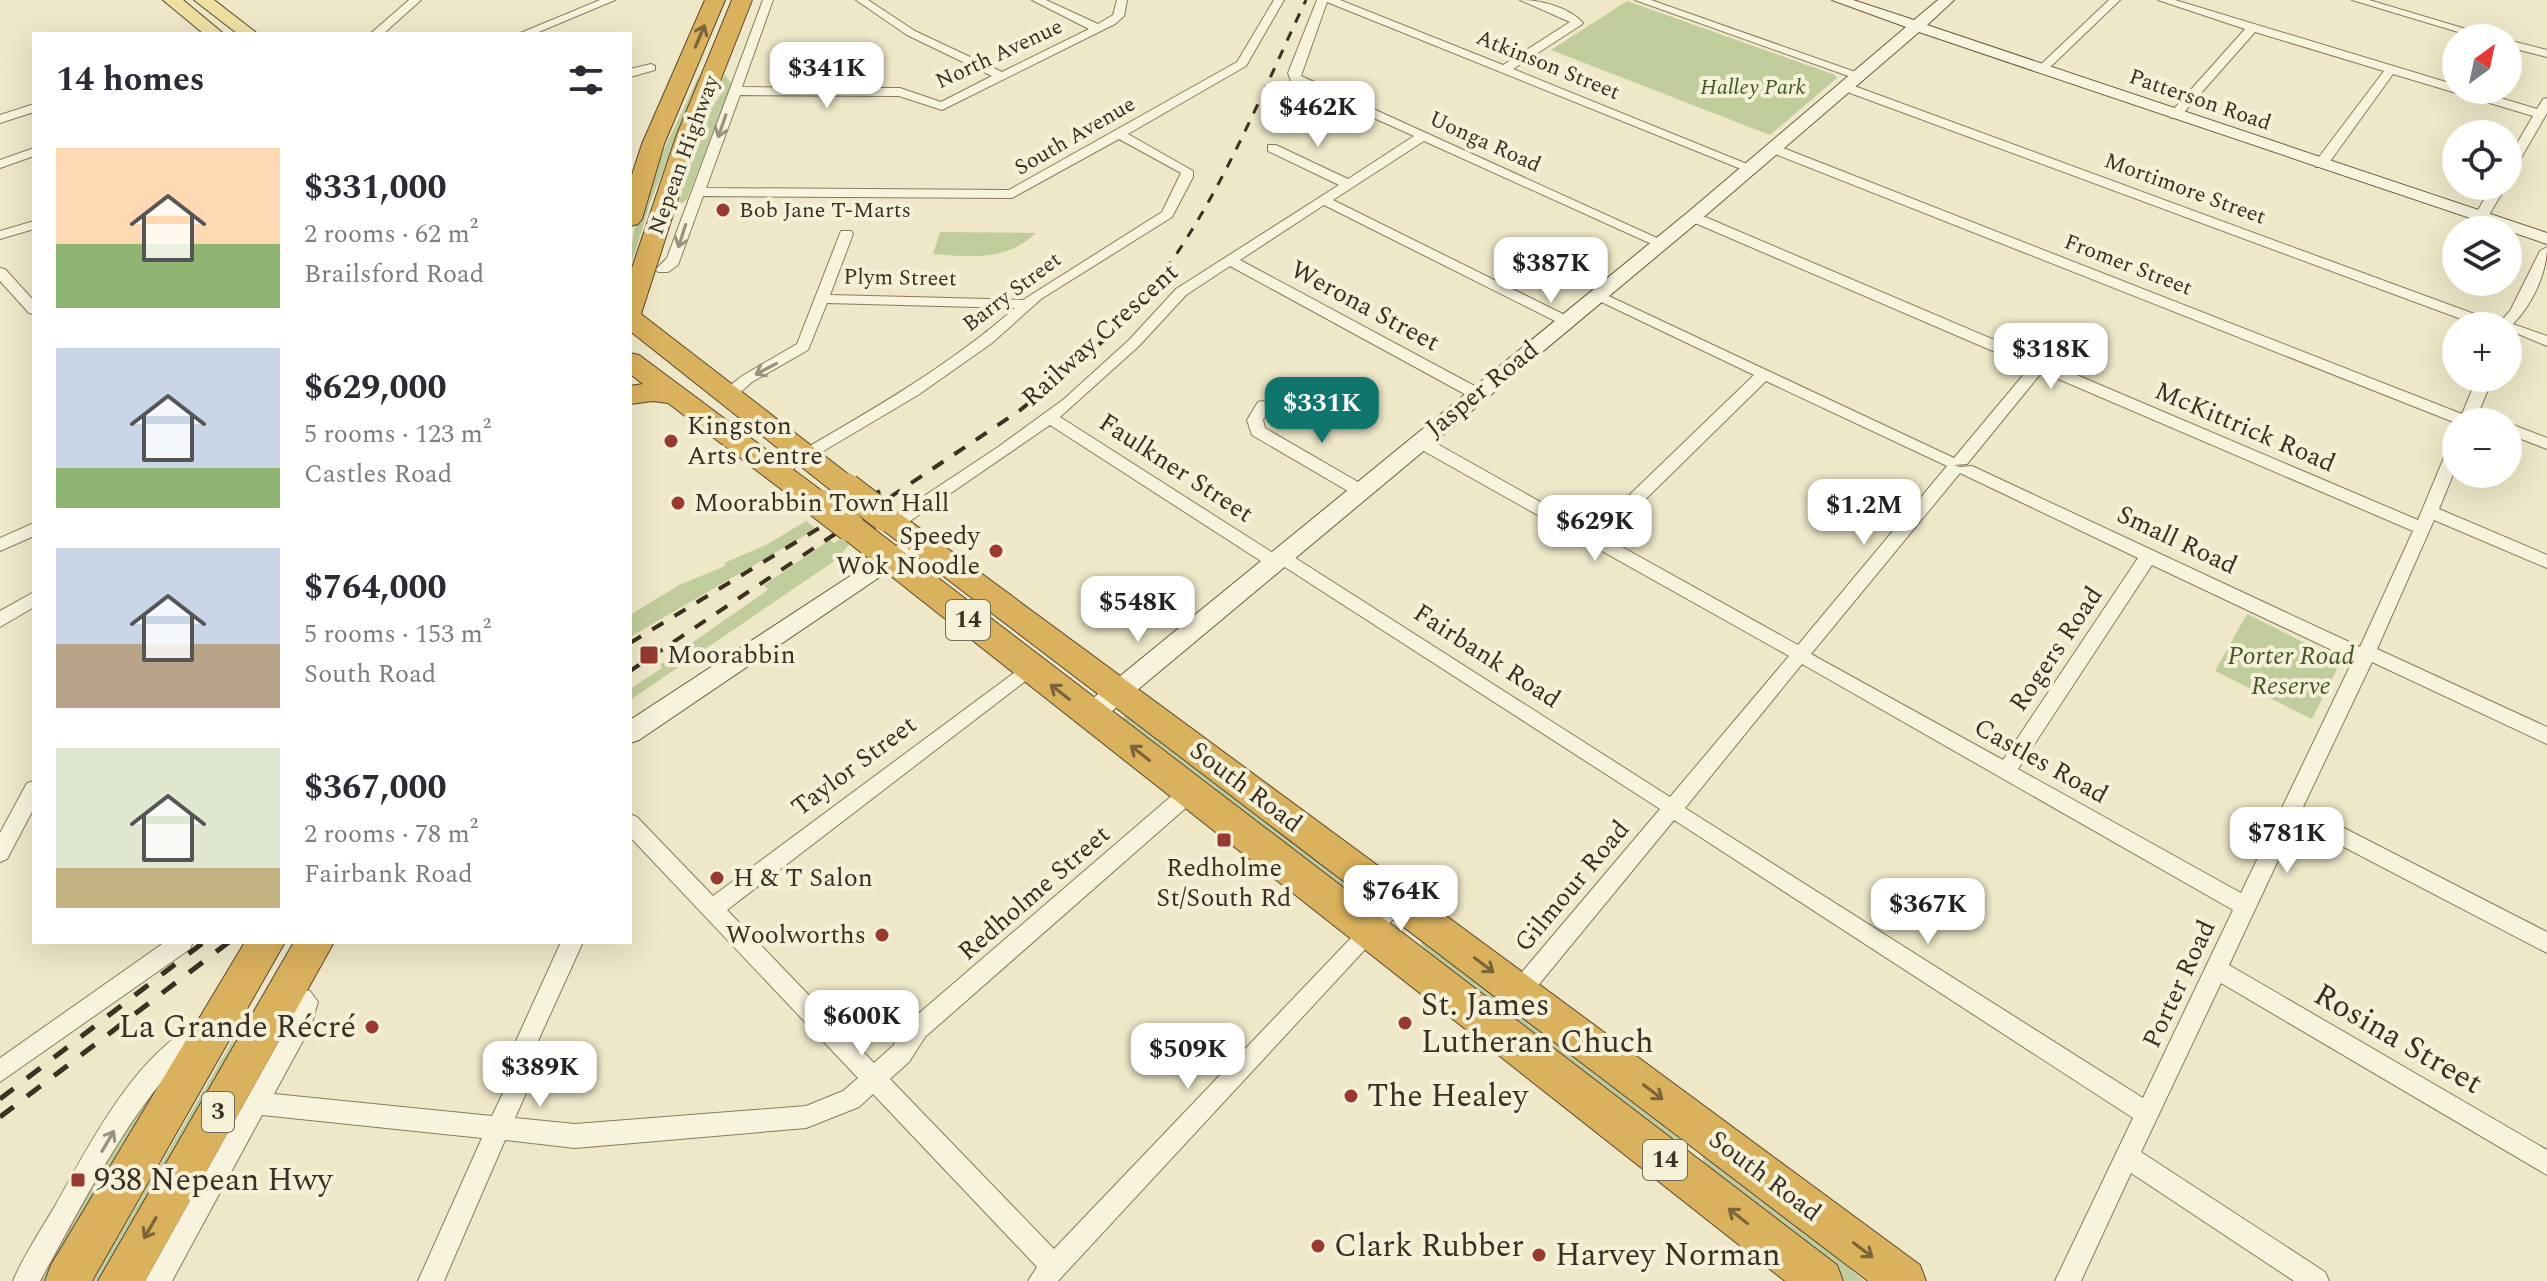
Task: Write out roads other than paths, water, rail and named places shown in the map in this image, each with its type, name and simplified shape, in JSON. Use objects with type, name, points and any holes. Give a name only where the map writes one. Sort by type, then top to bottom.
[{"type":"highway","name":"Nepean Highway","points":[[632,212],[653,144],[715,0]]},
{"type":"highway","name":"Nepean Highway","points":[[632,306],[687,137],[742,0]]},
{"type":"highway","points":[[685,71],[714,70]]},
{"type":"highway","points":[[657,228],[664,253],[663,269],[648,324],[637,331],[713,423]]},
{"type":"highway","name":"South Road","points":[[637,331],[728,395],[900,530],[1904,1281]]},
{"type":"highway","name":"South Road","points":[[632,363],[860,535],[900,530]]},
{"type":"highway","points":[[632,395],[653,392],[674,395]]},
{"type":"highway","name":"South Road","points":[[900,530],[1030,668],[1821,1281]]},
{"type":"highway","name":"3","points":[[67,1281],[265,944]]},
{"type":"highway","name":"3","points":[[120,1281],[314,944]]},
{"type":"highway","points":[[236,994],[284,996]]},
{"type":"highway","points":[[1691,1179],[1697,1162],[1700,1127]]},
{"type":"main road","points":[[172,0],[212,32]]},
{"type":"main road","points":[[203,0],[244,32]]},
{"type":"main road","name":"Patterson Road","points":[[1839,0],[2478,216]]},
{"type":"main road","name":"Jasper Road","points":[[1090,715],[1693,217],[1947,0]]},
{"type":"main road","name":"Patterson Road","points":[[2522,231],[2547,239]]},
{"type":"main road","points":[[632,731],[900,530]]},
{"type":"street","points":[[378,32],[416,0]]},
{"type":"street","points":[[529,32],[610,0]]},
{"type":"street","points":[[861,0],[911,33],[1000,78]]},
{"type":"street","points":[[1037,0],[1097,28]]},
{"type":"street","name":"North Avenue","points":[[736,87],[900,92],[942,106],[1116,18],[1122,0]]},
{"type":"street","name":"South Avenue","points":[[696,195],[1004,196],[1016,193],[1242,64],[1279,0]]},
{"type":"street","name":"Uonga Road","points":[[1322,0],[1293,75],[1661,243]]},
{"type":"street","name":"Atkinson Street","points":[[1330,0],[1751,168]]},
{"type":"street","points":[[1505,69],[1577,23],[1574,18],[1525,0]]},
{"type":"street","name":"Mortimore Street","points":[[1640,0],[1825,66],[1881,101],[2460,312]]},
{"type":"street","points":[[2041,70],[2115,0]]},
{"type":"street","points":[[2163,0],[2442,84]]},
{"type":"street","points":[[2357,0],[2442,24]]},
{"type":"street","points":[[730,28],[767,4]]},
{"type":"street","points":[[663,269],[672,263],[767,4]]},
{"type":"street","points":[[2175,115],[2253,27]]},
{"type":"street","points":[[2522,47],[2547,54]]},
{"type":"street","points":[[632,73],[651,68]]},
{"type":"street","points":[[2321,164],[2391,69]]},
{"type":"street","points":[[714,70],[726,71],[736,87]]},
{"type":"street","points":[[2522,146],[2547,102]]},
{"type":"street","points":[[2507,104],[2540,114]]},
{"type":"street","points":[[0,119],[32,109]]},
{"type":"street","name":"Barry Street","points":[[778,472],[913,391],[987,340],[1025,305],[1170,210],[1187,171],[1119,134]]},
{"type":"street","name":"Railway Crescent","points":[[900,530],[1050,418],[1118,359],[1176,295],[1423,136]]},
{"type":"street","points":[[1272,148],[1348,184]]},
{"type":"street","name":"Fromer Street","points":[[1774,149],[2442,409]]},
{"type":"street","points":[[0,164],[32,153]]},
{"type":"street","points":[[657,228],[696,195]]},
{"type":"street","points":[[1324,200],[1566,321]]},
{"type":"street","name":"McKittrick Road","points":[[1693,217],[2040,365],[2428,521],[2547,562]]},
{"type":"street","points":[[0,235],[32,226]]},
{"type":"street","points":[[728,395],[747,379],[798,351],[804,343],[846,234]]},
{"type":"street","points":[[2516,312],[2547,251]]},
{"type":"street","name":"Werona Street","points":[[1229,260],[1477,394]]},
{"type":"street","points":[[0,272],[32,308]]},
{"type":"street","name":"Small Road","points":[[1598,295],[2149,556],[2547,736]]},
{"type":"street","name":"Plym Street","points":[[822,299],[1007,302],[1025,305]]},
{"type":"street","name":"Mortimore Street","points":[[2522,332],[2544,340]]},
{"type":"street","name":"Gilmour Road","points":[[1519,992],[2040,365]]},
{"type":"street","points":[[1594,539],[1764,374]]},
{"type":"street","points":[[1263,406],[1255,420],[1258,431],[1359,490]]},
{"type":"street","name":"Faulkner Street","points":[[1050,418],[1277,559]]},
{"type":"street","points":[[2522,434],[2547,444]]},
{"type":"street","name":"Castles Road","points":[[1419,441],[2247,907]]},
{"type":"street","name":"Porter Road","points":[[2068,1281],[2293,811],[2428,521],[2442,484]]},
{"type":"street","points":[[0,545],[32,530]]},
{"type":"street","name":"Rogers Road","points":[[2006,771],[2149,556]]},
{"type":"street","name":"Fairbank Road","points":[[1277,559],[1673,808],[2148,1114]]},
{"type":"street","points":[[0,620],[32,600]]},
{"type":"street","name":"Taylor Street","points":[[712,909],[1030,668]]},
{"type":"street","points":[[0,853],[32,793]]},
{"type":"street","name":"Redholme Street","points":[[256,1103],[595,1136],[806,1117],[851,1099],[869,1076],[901,1054],[915,1035],[1189,793]]},
{"type":"street","points":[[2293,811],[2547,943]]},
{"type":"street","points":[[634,834],[712,909],[869,1076],[1047,1274],[1399,902]]},
{"type":"street","points":[[0,1071],[179,944]]},
{"type":"street","points":[[431,1281],[515,1093],[527,1041],[571,944]]},
{"type":"street","name":"Rosina Street","points":[[2218,970],[2547,1163]]},
{"type":"street","points":[[158,1281],[306,1011],[307,1002],[302,998],[284,996]]},
{"type":"street","points":[[26,1281],[134,1099],[183,1043],[196,1033],[215,1029]]},
{"type":"street","points":[[2128,1157],[2316,1281]]},
{"type":"railway","points":[[1128,317],[1183,245],[1206,206],[1248,125],[1306,0]]},
{"type":"railway","points":[[632,670],[1019,411],[1090,353],[1128,317]]},
{"type":"railway","points":[[632,642],[880,491]]},
{"type":"railway","points":[[0,1099],[201,944]]},
{"type":"railway","points":[[0,1117],[226,944]]},
{"type":"place","name":"Bob Jane T-Marts","points":[[723,210]]},
{"type":"place","name":"Kingston Arts Centre","points":[[671,441]]},
{"type":"place","name":"Moorabbin Town Hall","points":[[678,503]]},
{"type":"place","name":"Speedy Wok Noodle","points":[[996,551]]},
{"type":"place","name":"Moorabbin","points":[[649,655]]},
{"type":"place","name":"Redholme St/South Rd","points":[[1224,840]]},
{"type":"place","name":"H & T Salon","points":[[717,878]]},
{"type":"place","name":"Woolworths","points":[[882,935]]},
{"type":"place","name":"St. James Lutheran Chuch","points":[[1405,1023]]},
{"type":"place","name":"La Grande Récré","points":[[372,1027]]},
{"type":"place","name":"The Healey","points":[[1351,1096]]},
{"type":"place","name":"938 Nepean Hwy","points":[[78,1180]]},
{"type":"place","name":"Clark Rubber","points":[[1318,1246]]},
{"type":"place","name":"Harvey Norman","points":[[1539,1255]]},
{"type":"park label","name":"Halley Park","points":[[1753,87]]},
{"type":"park label","name":"Porter Road Reserve","points":[[2291,671]]}]
